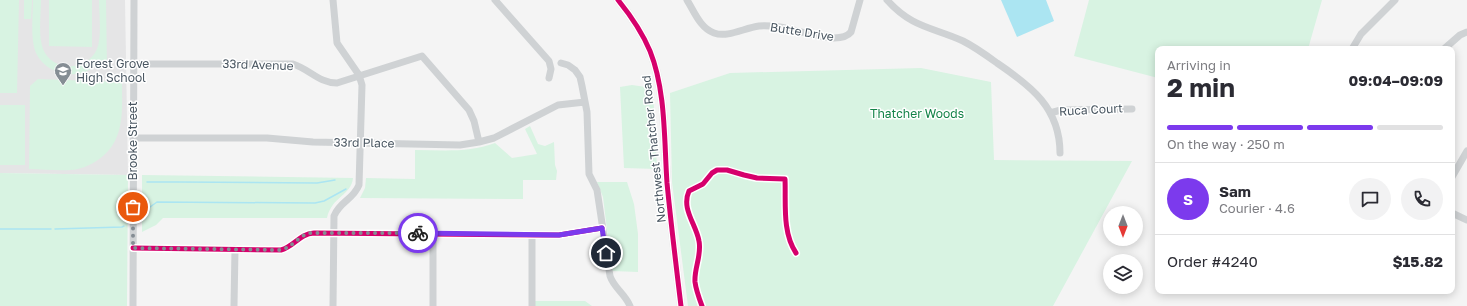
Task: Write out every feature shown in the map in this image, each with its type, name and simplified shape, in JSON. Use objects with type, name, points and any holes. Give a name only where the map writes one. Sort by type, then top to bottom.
[{"type":"street","name":"Brooke Street","points":[[133,306],[134,0]]},
{"type":"street","points":[[333,0],[337,43],[359,75],[362,85],[359,185],[351,197],[341,204],[334,216],[333,306]]},
{"type":"street","points":[[495,0],[549,61],[551,69],[549,78]]},
{"type":"street","name":"Northwest Thatcher Road","points":[[618,0],[633,19],[642,34],[650,51],[656,70],[660,93],[669,204],[681,306]]},
{"type":"street","name":"Butte Drive","points":[[687,0],[701,23],[713,33],[728,34],[758,26],[770,26],[782,27],[816,36],[840,38],[851,32],[860,0]]},
{"type":"street","points":[[887,0],[894,9],[907,18],[927,28],[942,32],[965,42],[1024,81],[1050,113],[1059,135],[1060,153]]},
{"type":"street","points":[[1354,46],[1361,34],[1395,0]]},
{"type":"street","points":[[1447,46],[1460,35],[1467,32]]},
{"type":"street","name":"33rd Avenue","points":[[133,64],[293,64],[305,69],[316,77],[331,83],[422,56],[469,110],[474,121],[478,142]]},
{"type":"street","points":[[561,63],[568,65],[575,70],[580,77],[585,102],[589,174],[597,190],[610,278],[625,296],[630,306]]},
{"type":"street","name":"33rd Place","points":[[134,138],[268,138],[313,142],[460,145],[478,142],[498,136],[558,105],[585,102]]},
{"type":"street","name":"Ruca Court","points":[[1050,113],[1061,110],[1132,109]]},
{"type":"street","points":[[1455,172],[1467,151]]},
{"type":"street","points":[[1455,214],[1467,220]]},
{"type":"street","points":[[133,248],[281,250],[290,246],[305,234],[314,233],[559,235],[602,228]]},
{"type":"street","points":[[433,233],[433,306]]},
{"type":"street","points":[[532,235],[532,306]]},
{"type":"street","points":[[234,250],[234,306]]},
{"type":"shaded area","name":"Forest Grove High School","points":[[0,0],[125,0],[128,175],[0,173]]},
{"type":"green space","points":[[0,0],[19,0],[17,93],[0,93]]},
{"type":"green space","points":[[24,0],[32,0],[31,19],[24,19]]},
{"type":"green space","points":[[33,0],[41,0],[41,44],[47,57],[61,65],[70,66],[86,62],[92,57],[97,49],[100,31],[99,0],[106,0],[107,67],[99,67],[99,62],[89,70],[82,73],[66,74],[45,65],[40,60],[34,47],[32,34]]},
{"type":"green space","points":[[49,0],[92,0],[92,47],[49,46]]},
{"type":"green space","points":[[1089,0],[1322,0],[1309,46],[1155,46],[1155,77],[1074,56]]},
{"type":"green space","name":"Thatcher Woods","points":[[921,68],[991,82],[994,160],[1132,161],[1107,206],[1103,206],[1103,214],[1053,306],[688,306],[672,182],[670,93],[730,73]]},
{"type":"green space","points":[[38,79],[122,82],[122,112],[119,131],[110,148],[103,156],[91,164],[78,169],[29,169],[30,86]]},
{"type":"green space","points":[[632,85],[653,88],[657,169],[624,168],[620,87]]},
{"type":"green space","points":[[0,105],[25,105],[25,165],[0,165]]},
{"type":"green space","points":[[530,126],[538,144],[545,146],[554,142],[555,165],[557,171],[556,180],[523,180],[523,199],[360,198],[365,188],[366,178],[415,179],[415,150],[466,150],[495,143],[512,158],[537,154],[525,129]]},
{"type":"green space","points":[[0,173],[128,175],[127,306],[0,306]]},
{"type":"green space","points":[[142,175],[353,178],[349,189],[333,205],[327,218],[163,218],[156,225],[142,232]]},
{"type":"green space","points":[[597,182],[627,182],[634,204],[638,234],[638,272],[612,271],[603,197]]},
{"type":"green space","points":[[535,301],[585,301],[592,306],[535,306]]},
{"type":"water","points":[[1001,0],[1046,0],[1054,21],[1017,37]]},
{"type":"waterway","points":[[147,182],[317,183],[335,180]]},
{"type":"waterway","points":[[143,212],[157,202],[315,203],[324,201],[346,189]]},
{"type":"waterway","points":[[55,229],[124,226]]},
{"type":"waterway","points":[[0,229],[51,229]]},
{"type":"cycle path","points":[[618,0],[636,24],[647,44],[659,82],[662,99],[667,183],[681,306]]},
{"type":"cycle path","points":[[702,306],[695,282],[700,246],[688,210],[687,198],[689,191],[703,184],[712,173],[717,170],[727,170],[757,178],[785,179],[787,227],[796,253]]},
{"type":"cycle path","points":[[133,248],[281,250],[290,246],[304,236],[314,233],[559,235],[602,228]]},
{"type":"way so far","points":[[133,207],[133,248],[281,250],[286,249],[302,236],[309,233],[418,233]]},
{"type":"place","name":"Forest Grove High School","points":[[63,86]]},
{"type":"route","points":[[418,233],[559,235],[602,228],[606,253]]}]
